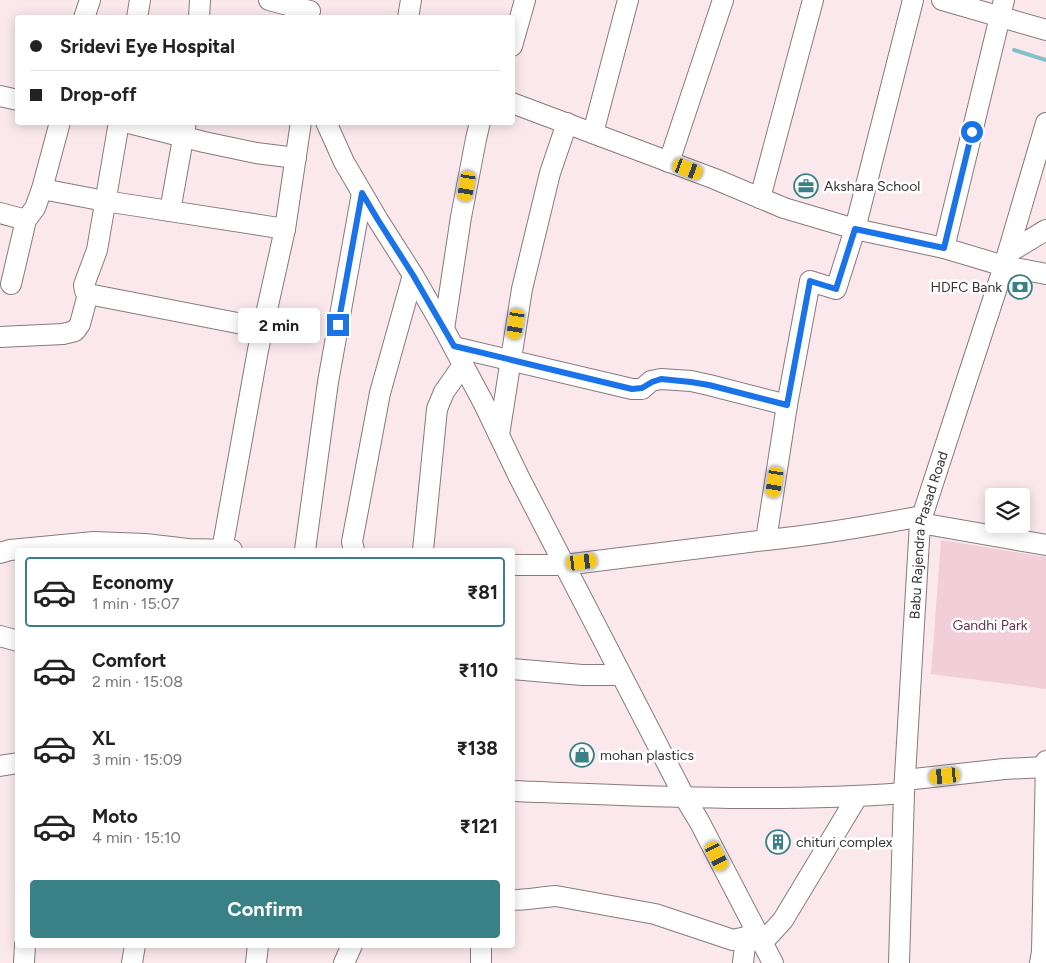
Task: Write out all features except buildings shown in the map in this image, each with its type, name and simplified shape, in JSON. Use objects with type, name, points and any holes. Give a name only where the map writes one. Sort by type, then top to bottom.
[{"type":"street","points":[[85,15],[90,0]]},
{"type":"street","points":[[138,15],[140,0]]},
{"type":"street","points":[[199,15],[200,0]]},
{"type":"street","points":[[269,0],[310,10]]},
{"type":"street","points":[[408,15],[410,0]]},
{"type":"street","points":[[515,35],[525,0]]},
{"type":"street","points":[[593,132],[628,0]]},
{"type":"street","points":[[669,162],[723,0]]},
{"type":"street","points":[[760,198],[812,0]]},
{"type":"street","points":[[766,540],[787,405],[810,281],[836,289],[855,229],[913,0]]},
{"type":"street","points":[[942,0],[1002,8],[1046,30]]},
{"type":"street","points":[[944,248],[1002,8]]},
{"type":"street","points":[[0,96],[15,99]]},
{"type":"street","points":[[515,104],[593,132],[784,208],[855,229],[1006,260],[1046,274]]},
{"type":"street","points":[[499,435],[522,289],[550,174],[567,123]]},
{"type":"street","name":"Babu Rajendra Prasad Road","points":[[899,963],[905,787],[921,519],[1006,260],[1046,124]]},
{"type":"street","points":[[11,284],[26,220],[35,208],[42,189],[59,125]]},
{"type":"street","points":[[118,125],[97,250],[84,285],[85,291],[88,294],[263,328]]},
{"type":"street","points":[[148,125],[185,130],[256,153],[296,158]]},
{"type":"street","points":[[222,548],[258,350],[285,229],[301,125]]},
{"type":"street","points":[[327,125],[344,162],[413,275],[484,402],[519,477],[564,565],[685,798],[699,821],[754,940],[773,963]]},
{"type":"street","points":[[444,329],[461,217],[479,125]]},
{"type":"street","points":[[170,211],[185,130]]},
{"type":"street","points":[[42,189],[105,201],[285,229]]},
{"type":"street","points":[[305,548],[328,382],[362,193]]},
{"type":"street","points":[[0,213],[26,220]]},
{"type":"street","points":[[1006,260],[1046,230]]},
{"type":"street","points":[[354,548],[352,542],[380,393],[413,275]]},
{"type":"street","points":[[0,337],[64,334],[75,331],[80,324],[88,294]]},
{"type":"street","points":[[454,346],[632,389],[642,388],[661,379],[691,382],[787,405]]},
{"type":"street","points":[[423,548],[437,409],[444,392],[463,364]]},
{"type":"street","points":[[515,565],[564,565],[921,519],[1046,545]]},
{"type":"street","points":[[43,548],[94,542],[145,544],[179,548]]},
{"type":"street","points":[[0,553],[15,550]]},
{"type":"street","points":[[0,636],[15,640]]},
{"type":"street","points":[[515,669],[582,675],[621,675]]},
{"type":"street","points":[[1040,963],[1042,952],[1046,761]]},
{"type":"street","points":[[0,766],[15,764]]},
{"type":"street","points":[[515,791],[685,798],[857,797],[1004,769],[1046,767]]},
{"type":"street","points":[[743,963],[754,940],[783,920],[857,797]]},
{"type":"street","points":[[515,900],[556,896],[655,914],[733,940],[754,940]]},
{"type":"street","points":[[24,963],[25,948]]},
{"type":"street","points":[[132,963],[134,948]]},
{"type":"street","points":[[256,963],[258,948]]},
{"type":"street","points":[[344,963],[351,948]]},
{"type":"street","points":[[481,948],[481,963]]},
{"type":"green space","name":"Gandhi Park","points":[[941,540],[1046,557],[1046,689],[931,674]]},
{"type":"waterway","points":[[1014,50],[1046,60]]},
{"type":"place","name":"Akshara School","points":[[806,186]]},
{"type":"place","name":"HDFC Bank","points":[[1020,287]]},
{"type":"place","name":"mohan plastics","points":[[582,755]]},
{"type":"place","name":"chituri complex","points":[[778,842]]},
{"type":"route","points":[[338,325],[362,193],[454,346],[632,389],[642,388],[661,379],[691,382],[787,405],[810,281],[836,289],[855,229],[944,248],[972,132]]}]
